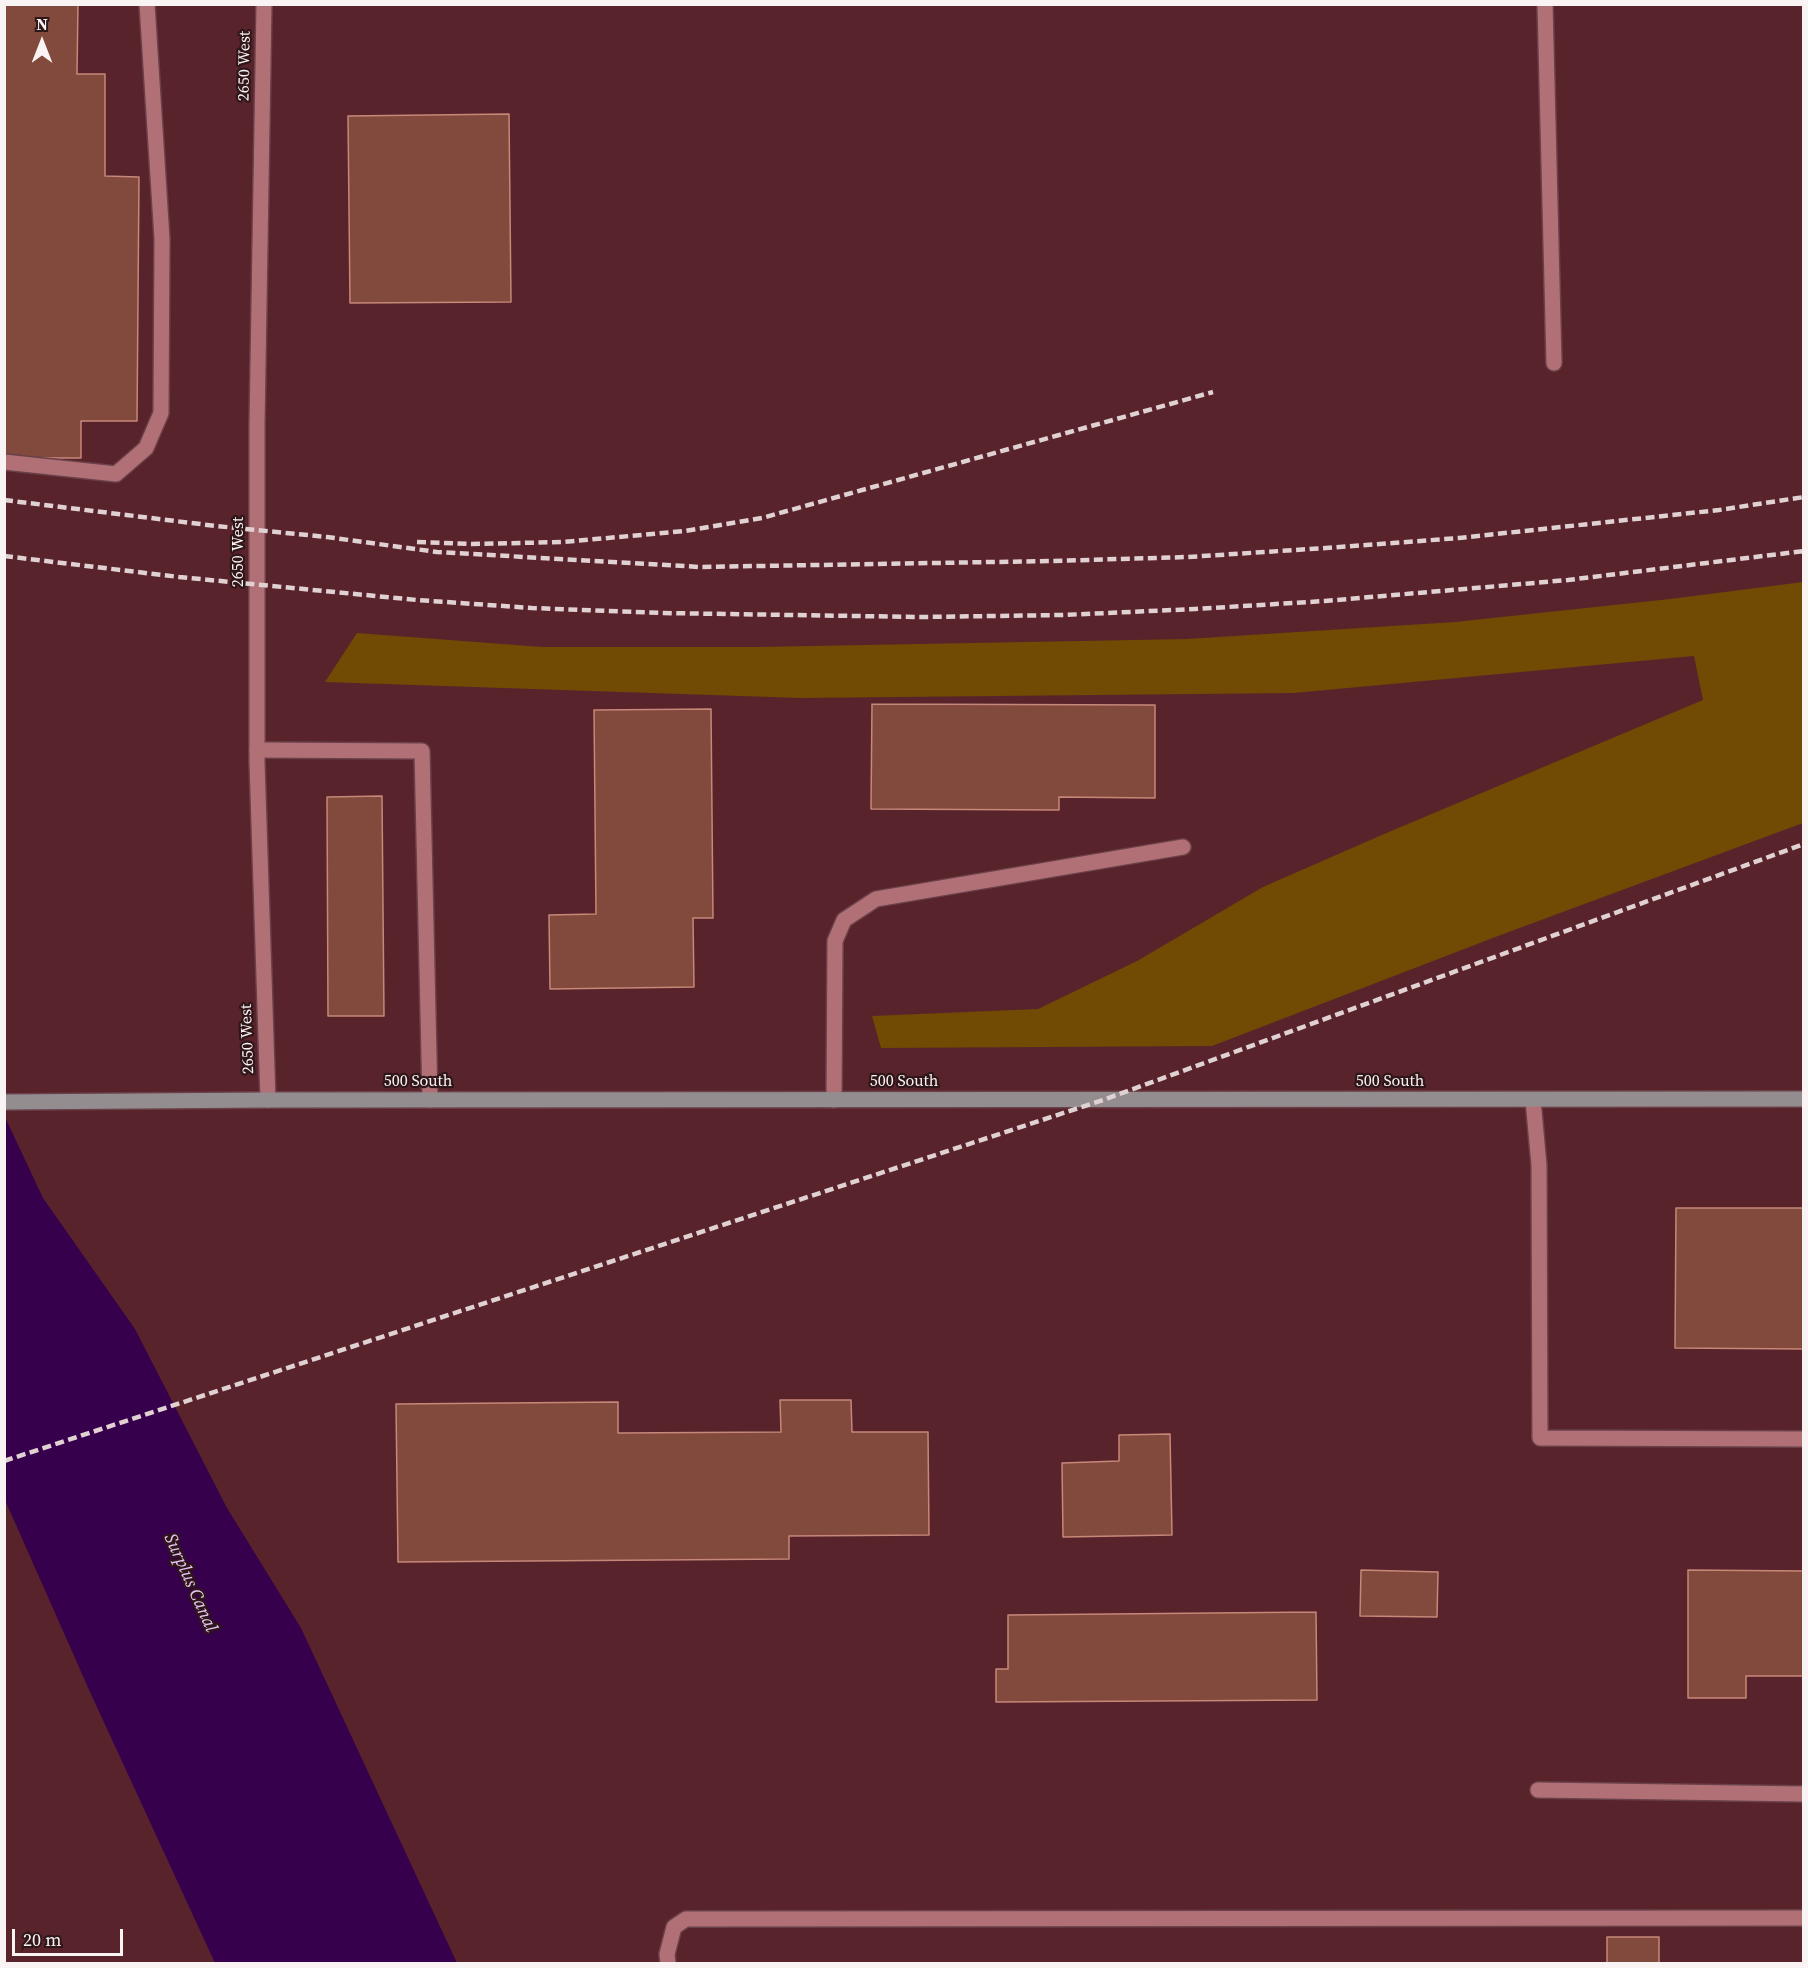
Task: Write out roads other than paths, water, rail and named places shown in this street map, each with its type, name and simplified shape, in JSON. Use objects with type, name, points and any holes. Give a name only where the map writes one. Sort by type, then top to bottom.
[{"type":"street","points":[[4,462],[116,474],[146,448],[161,413],[162,239],[147,4]]},
{"type":"street","name":"2650 West","points":[[264,4],[257,425],[257,750],[268,1100]]},
{"type":"street","points":[[1545,4],[1554,363]]},
{"type":"street","points":[[257,750],[422,751],[430,1100]]},
{"type":"street","points":[[834,1100],[835,941],[844,920],[876,899],[1183,847]]},
{"type":"street","name":"500 South","points":[[4,1102],[1803,1099]]},
{"type":"street","points":[[1533,1100],[1539,1165],[1540,1438],[1803,1439]]},
{"type":"street","points":[[1538,1790],[1803,1794]]},
{"type":"street","points":[[668,1964],[667,1954],[674,1927],[686,1918],[1803,1918]]},
{"type":"water","name":"Surplus Canal","points":[[4,1115],[43,1198],[135,1329],[227,1508],[301,1628],[457,1963],[215,1963],[90,1692],[5,1500]]},
{"type":"railway","points":[[417,542],[472,544],[563,542],[685,531],[762,518],[1213,392]]},
{"type":"railway","points":[[4,500],[437,552],[700,567],[1188,557],[1459,538],[1719,510],[1804,497]]},
{"type":"railway","points":[[4,556],[179,577],[417,600],[532,608],[662,613],[922,617],[1063,615],[1325,601],[1568,580],[1804,551]]},
{"type":"railway","points":[[4,1461],[1103,1100],[1804,844]]}]
